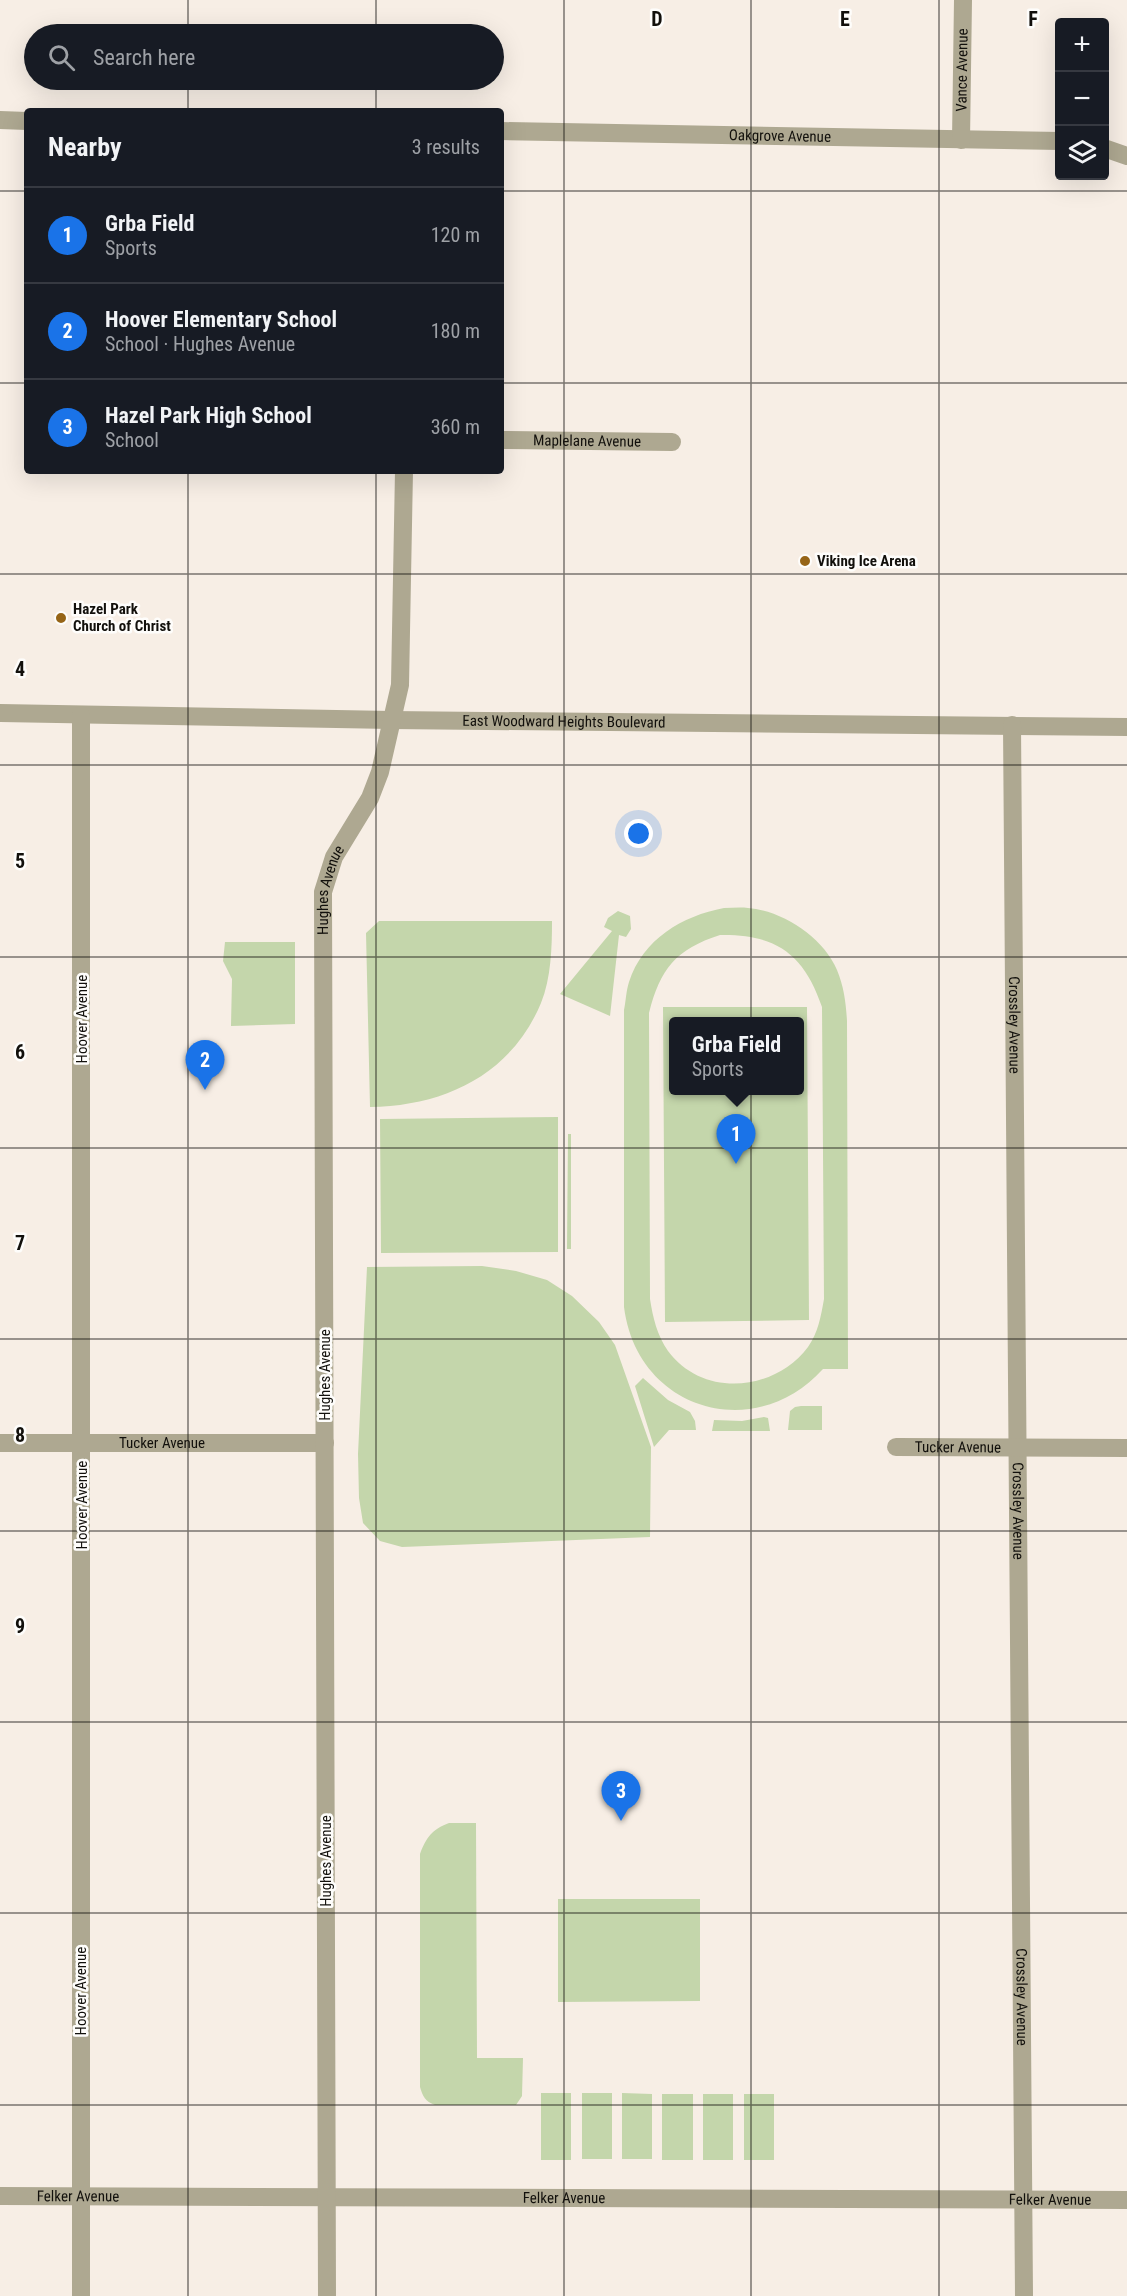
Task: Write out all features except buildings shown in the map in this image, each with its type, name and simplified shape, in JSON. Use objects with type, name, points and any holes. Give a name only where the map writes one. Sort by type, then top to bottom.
[{"type":"street","name":"Vance Avenue","points":[[961,140],[963,0]]},
{"type":"street","points":[[0,120],[24,120]]},
{"type":"street","name":"Oakgrove Avenue","points":[[504,132],[1055,141]]},
{"type":"street","points":[[1109,150],[1127,156]]},
{"type":"street","name":"Maplelane Avenue","points":[[504,440],[672,442]]},
{"type":"street","name":"Hughes Avenue","points":[[327,2296],[323,892],[334,857],[370,798],[380,772],[400,685],[404,474]]},
{"type":"street","name":"East Woodward Heights Boulevard","points":[[0,713],[391,720],[1127,727]]},
{"type":"street","name":"Hoover Avenue","points":[[81,715],[81,2296]]},
{"type":"street","name":"Crossley Avenue","points":[[1012,725],[1024,2296]]},
{"type":"street","name":"Tucker Avenue","points":[[0,1443],[325,1443]]},
{"type":"street","name":"Tucker Avenue","points":[[896,1447],[1127,1448]]},
{"type":"street","name":"Felker Avenue","points":[[0,2196],[1127,2200]]},
{"type":"green space","points":[[724,908],[761,910],[788,920],[812,937],[831,958],[837,970],[844,995],[847,1021],[848,1369],[823,1369],[795,1392],[765,1406],[733,1410],[702,1405],[674,1392],[651,1371],[633,1342],[624,1307],[624,1010],[627,989],[635,967],[654,942],[679,924]],"holes":[[[720,935],[740,936],[772,943],[797,961],[815,989],[822,1007],[824,1299],[814,1336],[808,1347],[794,1362],[777,1373],[738,1384],[700,1377],[683,1366],[664,1345],[654,1320],[650,1299],[649,1013],[659,984],[672,963],[681,954]]]},
{"type":"green space","points":[[618,911],[630,916],[631,929],[626,937],[619,935],[610,1016],[560,994],[612,931],[604,927],[608,918]]},
{"type":"green space","points":[[379,921],[552,921],[552,942],[549,973],[541,1003],[528,1028],[512,1049],[493,1067],[472,1082],[449,1093],[397,1105],[370,1107],[366,933]]},
{"type":"green space","points":[[225,942],[295,942],[295,1024],[231,1026],[232,979],[223,961]]},
{"type":"green space","points":[[663,1007],[807,1007],[809,1320],[665,1322]]},
{"type":"green space","points":[[558,1117],[558,1252],[381,1253],[380,1119]]},
{"type":"green space","points":[[568,1134],[571,1134],[571,1249],[567,1249]]},
{"type":"green space","points":[[482,1266],[516,1271],[547,1280],[572,1296],[599,1322],[615,1345],[651,1447],[650,1537],[402,1547],[380,1541],[363,1523],[359,1498],[358,1454],[367,1267]]},
{"type":"green space","points":[[643,1378],[668,1400],[690,1412],[695,1421],[696,1430],[669,1430],[654,1447],[635,1386]]},
{"type":"green space","points":[[801,1406],[822,1406],[822,1430],[788,1430],[790,1411]]},
{"type":"green space","points":[[768,1418],[770,1431],[712,1431],[714,1420],[742,1421]]},
{"type":"green space","points":[[449,1823],[476,1823],[477,2058],[523,2058],[522,2096],[516,2105],[435,2105],[425,2098],[420,2087],[420,1854],[430,1835]]},
{"type":"green space","points":[[558,1899],[700,1899],[700,2001],[558,2002]]},
{"type":"green space","points":[[541,2093],[571,2093],[571,2160],[541,2160]]},
{"type":"green space","points":[[582,2093],[612,2093],[612,2159],[582,2159]]},
{"type":"green space","points":[[622,2093],[652,2094],[652,2159],[622,2159]]},
{"type":"green space","points":[[662,2094],[693,2094],[693,2160],[662,2160]]},
{"type":"green space","points":[[703,2094],[733,2094],[733,2160],[703,2160]]},
{"type":"green space","points":[[744,2094],[774,2094],[774,2160],[744,2160]]},
{"type":"place","name":"Viking Ice Arena","points":[[805,561]]},
{"type":"place","name":"Hazel Park Church of Christ","points":[[61,618]]},
{"type":"place","name":"Hoover Elementary School","points":[[205,1090]]},
{"type":"place","name":"Grba Field","points":[[736,1164]]},
{"type":"place","name":"Hazel Park High School","points":[[621,1821]]}]
